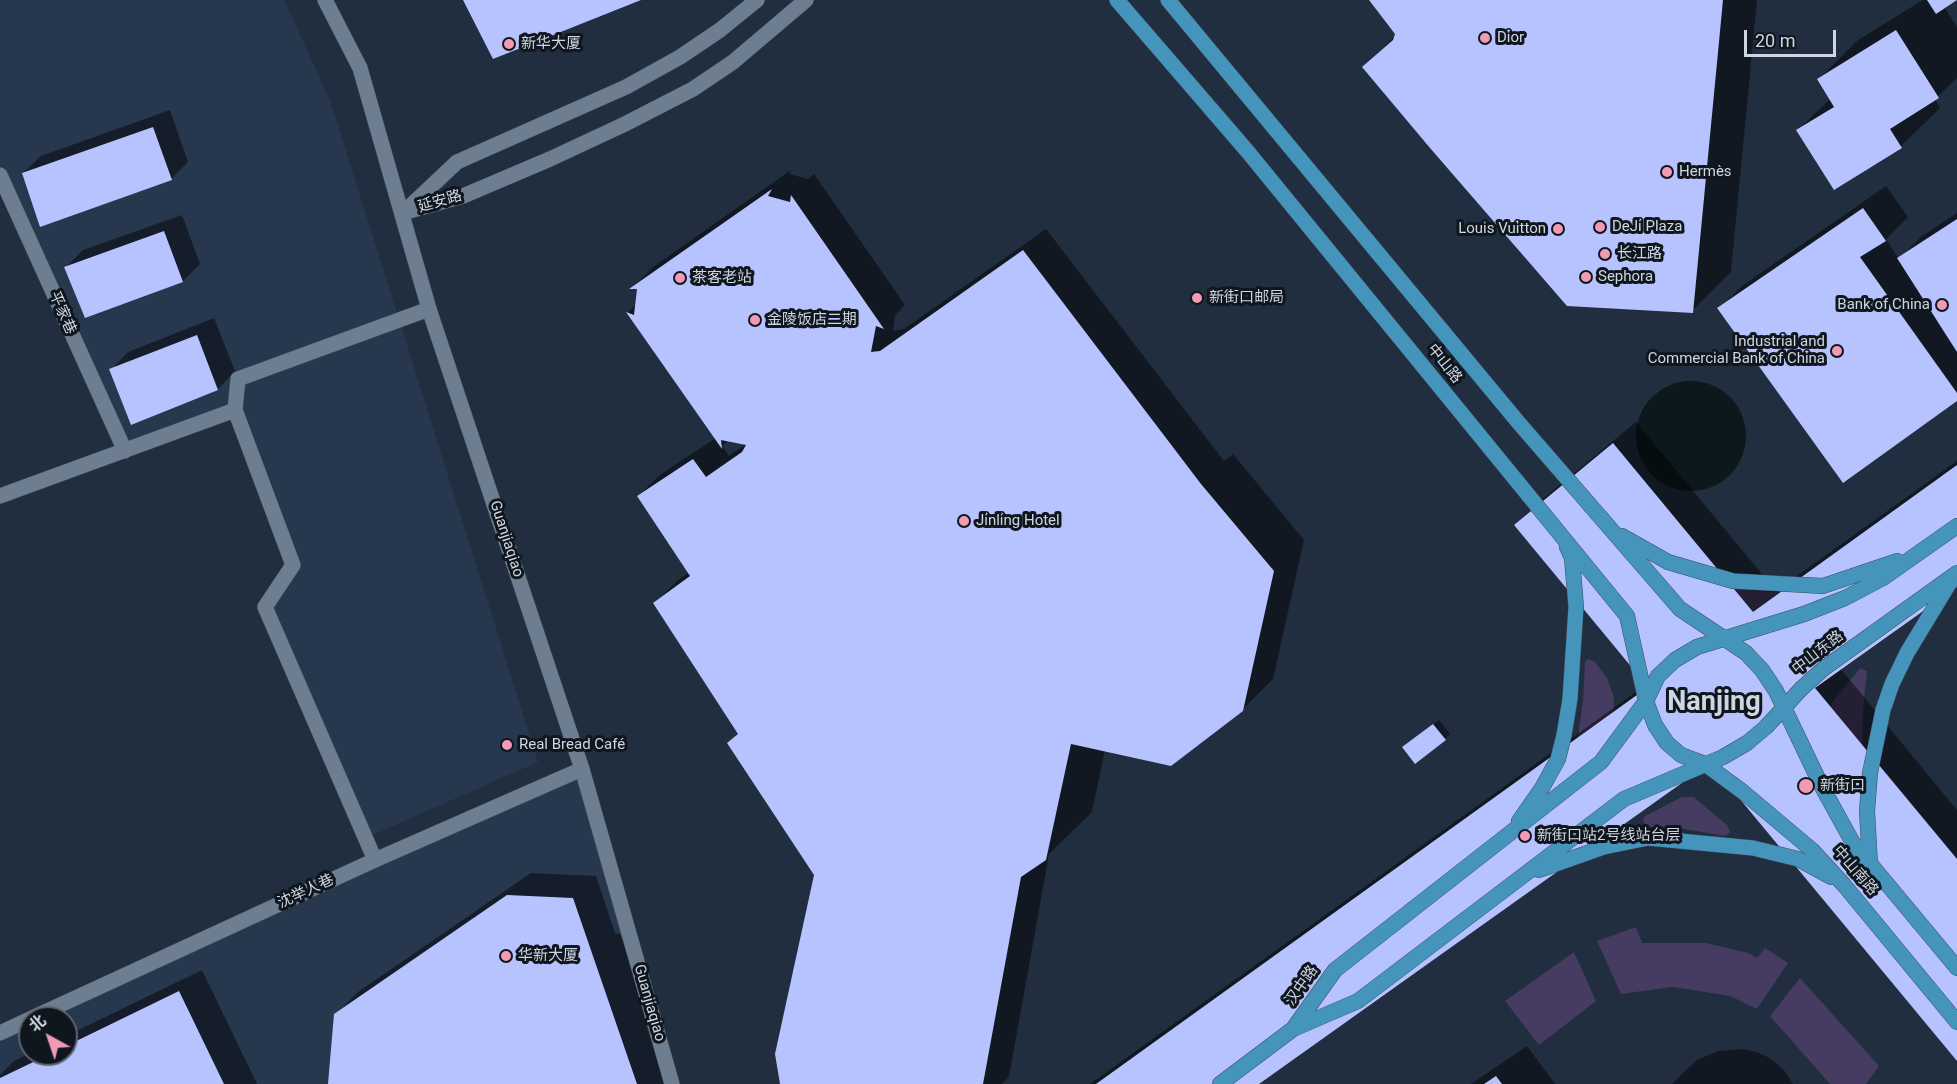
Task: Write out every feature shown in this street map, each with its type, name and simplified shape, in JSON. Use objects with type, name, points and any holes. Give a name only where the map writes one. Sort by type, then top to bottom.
[{"type":"main road","name":"中山路","points":[[1117,0],[1248,152],[1627,616],[1646,701],[1655,725],[1667,743],[1681,755],[1705,764]]},
{"type":"main road","name":"中山路","points":[[1168,0],[1510,413],[1680,609],[1746,653],[1762,670]]},
{"type":"main road","points":[[1596,512],[1621,535],[1668,562],[1733,581],[1823,586],[1887,565],[1929,545]]},
{"type":"main road","points":[[1726,639],[1845,598],[1883,578],[1957,526]]},
{"type":"main road","points":[[1499,844],[1523,816],[1542,788],[1558,759],[1564,735],[1570,699],[1576,607],[1572,558],[1563,539]]},
{"type":"main road","points":[[1870,864],[1867,811],[1870,773],[1883,710],[1892,684],[1907,654],[1956,574]]},
{"type":"main road","name":"中山东路","points":[[1705,764],[1747,742],[1766,727],[1823,669],[1956,574]]},
{"type":"main road","name":"汉中路","points":[[1293,1029],[1335,970],[1601,762],[1646,701],[1658,676],[1675,660],[1697,647],[1726,639]]},
{"type":"main road","name":"中山南路","points":[[1762,670],[1853,843],[1957,968]]},
{"type":"main road","name":"汉中路","points":[[1293,1029],[1358,1001],[1624,799],[1705,764]]},
{"type":"main road","name":"中山南路","points":[[1705,764],[1812,850],[1844,885],[1957,1022]]},
{"type":"main road","points":[[1528,873],[1604,847],[1648,838],[1765,851],[1798,859],[1844,885]]},
{"type":"main road","points":[[1220,1084],[1293,1029]]},
{"type":"street","name":"Guanjiaqiao","points":[[325,0],[360,68],[429,309],[582,769],[672,1084]]},
{"type":"street","name":"延安路","points":[[402,213],[457,162],[626,87],[688,52],[757,0]]},
{"type":"street","name":"延安路","points":[[402,213],[463,196],[507,178],[626,124],[693,89],[733,62],[806,0]]},
{"type":"street","name":"平家巷","points":[[0,175],[125,451]]},
{"type":"street","points":[[375,860],[265,607],[293,566],[235,410],[238,379],[429,309]]},
{"type":"street","points":[[0,496],[235,410]]},
{"type":"street","name":"沈举人巷","points":[[59,1006],[375,860],[582,769]]},
{"type":"street","name":"沈举人巷","points":[[0,1033],[18,1025]]},
{"type":"shaded area","points":[[0,0],[284,0],[330,100],[538,762],[366,838],[265,607],[293,565],[235,410],[125,451],[0,175]]},
{"type":"shaded area","points":[[1691,381],[1712,386],[1730,397],[1741,415],[1746,436],[1741,457],[1730,475],[1712,486],[1691,491],[1670,486],[1652,475],[1641,457],[1636,436],[1641,415],[1652,397],[1670,386]]},
{"type":"shaded area","points":[[1709,585],[1796,593],[1760,615],[1732,610]]},
{"type":"shaded area","points":[[1588,659],[1595,662],[1607,678],[1614,698],[1614,710],[1604,725],[1577,743],[1583,701],[1585,662]]},
{"type":"shaded area","points":[[1860,668],[1867,671],[1862,753],[1830,715],[1832,703]]},
{"type":"shaded area","points":[[582,769],[672,1084],[0,1084],[0,1035],[18,1027],[18,1066],[78,1066],[78,1006],[63,1006]]},
{"type":"shaded area","points":[[1682,797],[1694,797],[1727,825],[1730,832],[1726,836],[1684,829],[1645,826],[1643,819],[1645,816]]},
{"type":"shaded area","points":[[1636,927],[1642,943],[1706,943],[1748,953],[1757,958],[1765,948],[1788,963],[1757,1009],[1730,996],[1672,987],[1621,994],[1597,941]]},
{"type":"shaded area","points":[[1574,952],[1596,1001],[1539,1045],[1505,1001]]},
{"type":"shaded area","points":[[1800,978],[1879,1066],[1866,1084],[1830,1084],[1770,1016]]},
{"type":"building","name":"新华大厦","points":[[463,0],[641,0],[493,59]]},
{"type":"building","name":"DeJi Plaza","points":[[1369,0],[1723,0],[1693,313],[1567,306],[1362,67],[1393,40],[1395,34]]},
{"type":"building","points":[[1927,0],[1957,0],[1936,14]]},
{"type":"building","points":[[1896,30],[1939,98],[1890,129],[1902,148],[1834,190],[1796,130],[1834,107],[1817,79]]},
{"type":"building","points":[[153,127],[172,180],[40,227],[22,173]]},
{"type":"building","points":[[772,189],[768,196],[790,202],[791,195],[884,329],[876,326],[871,352],[880,351],[1023,250],[1201,484],[1274,571],[1243,711],[1171,766],[1071,744],[1046,860],[1021,877],[983,1084],[780,1084],[775,1054],[814,875],[727,743],[738,734],[653,603],[690,576],[637,496],[693,459],[706,477],[742,452],[746,445],[721,440],[722,449],[626,312],[634,315],[637,289],[629,289]]},
{"type":"building","name":"Industrial and Commercial Bank of China","points":[[1863,208],[1886,241],[1860,257],[1957,393],[1957,401],[1843,483],[1717,308]]},
{"type":"building","name":"Bank of China","points":[[1957,219],[1957,352],[1897,258]]},
{"type":"building","points":[[164,231],[183,282],[85,318],[64,267]]},
{"type":"building","points":[[197,335],[218,390],[131,425],[109,369]]},
{"type":"building","points":[[1613,443],[1753,612],[1957,465],[1957,587],[1815,688],[1957,859],[1957,1061],[1710,763],[1259,1084],[1096,1084],[1648,687],[1514,525]]},
{"type":"building","points":[[1433,724],[1446,740],[1415,764],[1402,747]]},
{"type":"building","name":"华新大厦","points":[[507,895],[573,898],[637,1084],[328,1084],[334,1014]]},
{"type":"building","points":[[179,991],[224,1084],[0,1084],[0,1078],[25,1066],[78,1066],[78,1040]]},
{"type":"building","points":[[1496,1076],[1502,1084],[1484,1084]]},
{"type":"place","name":"Dior","points":[[1485,38]]},
{"type":"place","name":"新华大厦","points":[[509,44]]},
{"type":"place","name":"Hermès","points":[[1667,172]]},
{"type":"place","name":"DeJi Plaza","points":[[1600,227]]},
{"type":"place","name":"Louis Vuitton","points":[[1558,229]]},
{"type":"place","name":"长江路","points":[[1605,254]]},
{"type":"place","name":"Sephora","points":[[1586,277]]},
{"type":"place","name":"茶客老站","points":[[680,278]]},
{"type":"place","name":"新街口邮局","points":[[1197,298]]},
{"type":"place","name":"Bank of China","points":[[1942,305]]},
{"type":"place","name":"金陵饭店二期","points":[[755,320]]},
{"type":"place","name":"Industrial and Commercial Bank of China","points":[[1837,351]]},
{"type":"place","name":"Jinling Hotel","points":[[964,521]]},
{"type":"place","name":"Real Bread Café","points":[[507,745]]},
{"type":"place","name":"新街口","points":[[1806,786]]},
{"type":"place","name":"新街口站2号线站台层","points":[[1525,836]]},
{"type":"place","name":"华新大厦","points":[[506,956]]},
{"type":"district","name":"Nanjing","points":[[1714,703]]}]
